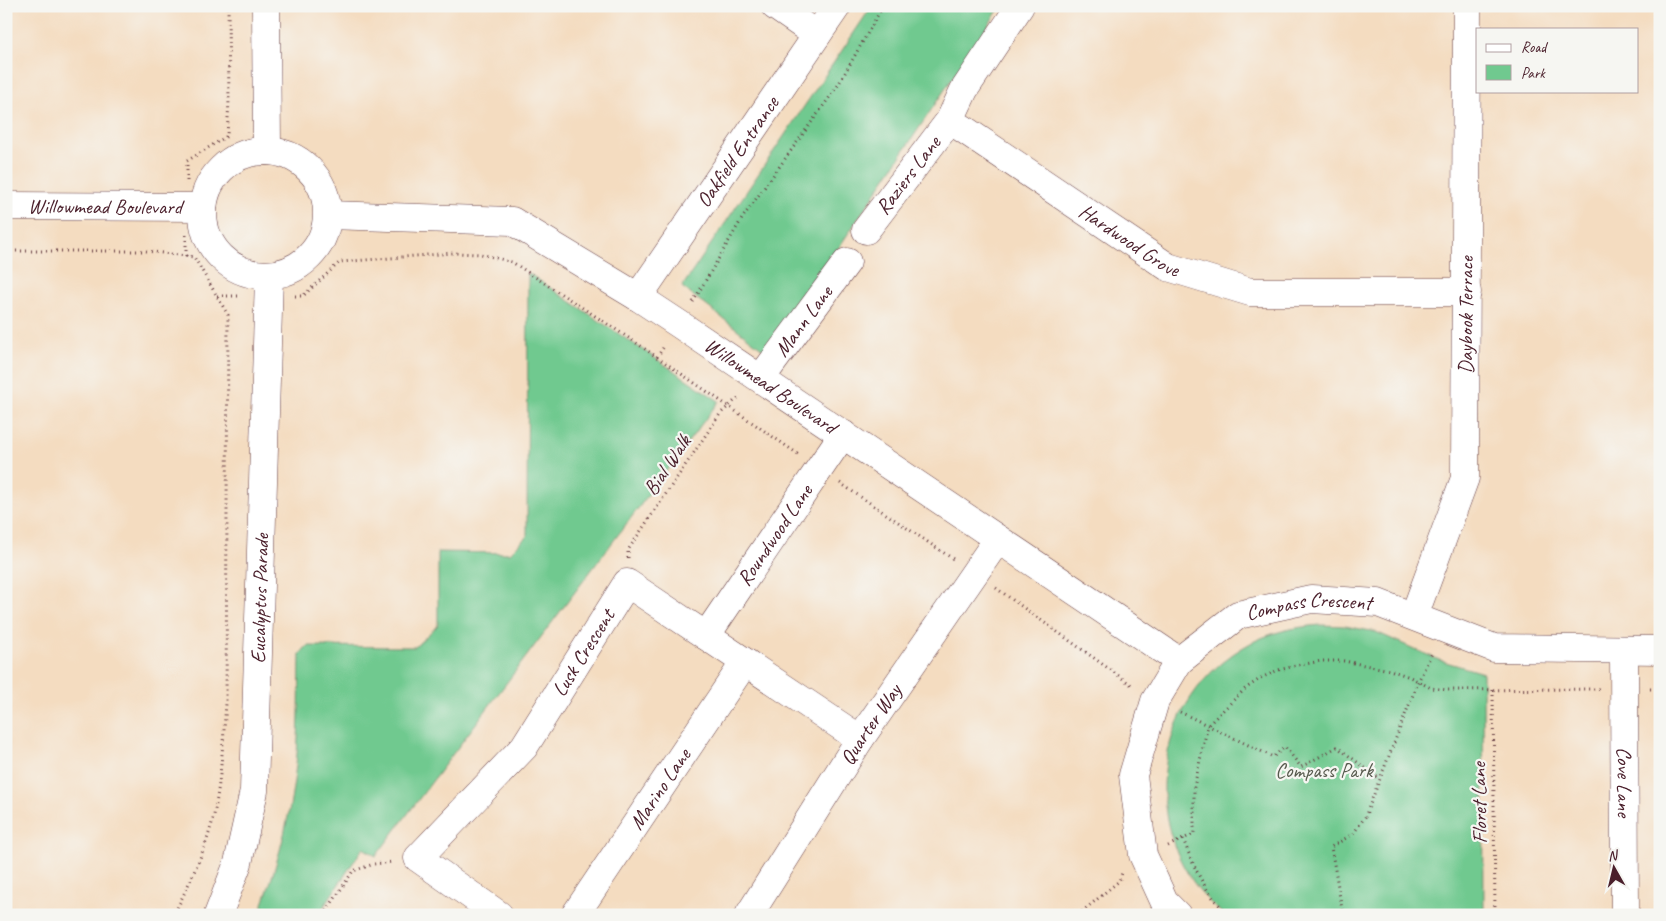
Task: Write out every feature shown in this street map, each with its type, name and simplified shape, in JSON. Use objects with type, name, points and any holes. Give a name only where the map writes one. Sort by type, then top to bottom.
[{"type":"street","points":[[266,6],[267,151]]},
{"type":"street","points":[[775,6],[817,35]]},
{"type":"street","name":"Oakfield Entrance","points":[[638,297],[837,6]]},
{"type":"street","points":[[950,120],[964,90],[1020,6]]},
{"type":"street","name":"Daybook Terrace","points":[[1414,616],[1465,478],[1467,6]]},
{"type":"street","name":"Raziers Lane","points":[[866,230],[950,120]]},
{"type":"street","name":"Hardwood Grove","points":[[950,120],[1168,267],[1250,292],[1467,292]]},
{"type":"street","points":[[267,151],[287,155],[304,164],[317,178],[326,196],[328,215],[325,233],[316,250],[303,263],[287,272],[269,286],[228,264],[213,249],[194,207],[217,173],[231,161],[249,153],[267,151]]},
{"type":"street","name":"Willowmead Boulevard","points":[[6,206],[194,207]]},
{"type":"street","name":"Willowmead Boulevard","points":[[328,215],[512,221],[638,297],[761,378],[1179,661]]},
{"type":"street","name":"Mann Lane","points":[[761,378],[847,262]]},
{"type":"street","name":"Eucalyptus Parade","points":[[218,915],[238,863],[254,792],[269,286]]},
{"type":"street","name":"Roundwood Lane","points":[[706,636],[843,434]]},
{"type":"street","name":"Quarter Way","points":[[749,915],[860,740],[998,539]]},
{"type":"street","points":[[627,583],[860,740]]},
{"type":"street","name":"Lusk Crescent","points":[[418,858],[524,747],[627,583]]},
{"type":"street","name":"Compass Crescent","points":[[1163,911],[1144,856],[1133,776],[1155,702],[1179,661],[1238,615],[1311,598],[1378,603],[1494,648],[1660,650]]},
{"type":"street","name":"Cove Lane","points":[[1624,650],[1625,915]]},
{"type":"street","name":"Marino Lane","points":[[575,915],[745,662]]},
{"type":"street","points":[[418,858],[485,911]]},
{"type":"path","points":[[186,256],[194,207],[187,161],[227,136],[229,101],[228,6]]},
{"type":"path","points":[[657,357],[702,287],[743,217],[836,87],[883,6]]},
{"type":"path","points":[[6,251],[146,251],[194,257],[228,315],[226,704],[222,760],[214,816],[197,866],[174,915]]},
{"type":"path","points":[[217,296],[269,286],[303,296],[340,262],[453,253],[481,254],[512,262],[657,357],[974,574],[1155,702],[1208,725],[1272,757],[1285,747],[1301,767],[1337,747],[1380,779]]},
{"type":"path","name":"Bial Walk","points":[[627,583],[628,550],[720,414],[761,378]]},
{"type":"path","points":[[1343,915],[1331,848],[1353,834],[1365,817],[1418,682],[1444,628]]},
{"type":"path","points":[[1078,915],[1119,881],[1126,861],[1144,856],[1194,834],[1194,788],[1208,725],[1232,701],[1261,678],[1278,670],[1321,661],[1370,665],[1390,670],[1431,688],[1448,690],[1660,689]]},
{"type":"path","name":"Floret Lane","points":[[1493,690],[1495,915]]},
{"type":"path","points":[[1183,839],[1206,888],[1230,915]]},
{"type":"path","points":[[324,915],[353,871],[374,864],[418,858]]},
{"type":"green space","points":[[872,6],[1001,6],[768,353],[682,287]]},
{"type":"green space","points":[[528,273],[719,401],[376,856],[363,848],[318,915],[259,915],[280,849],[291,798],[296,765],[299,718],[300,654],[307,646],[415,647],[438,625],[438,552],[510,553],[527,536]]},
{"type":"green space","name":"Compass Park","points":[[1321,625],[1345,626],[1376,632],[1439,660],[1483,673],[1484,915],[1224,915],[1196,886],[1177,852],[1166,815],[1164,777],[1171,740],[1186,705],[1210,674],[1242,648],[1261,638],[1280,632],[1300,627]]}]
